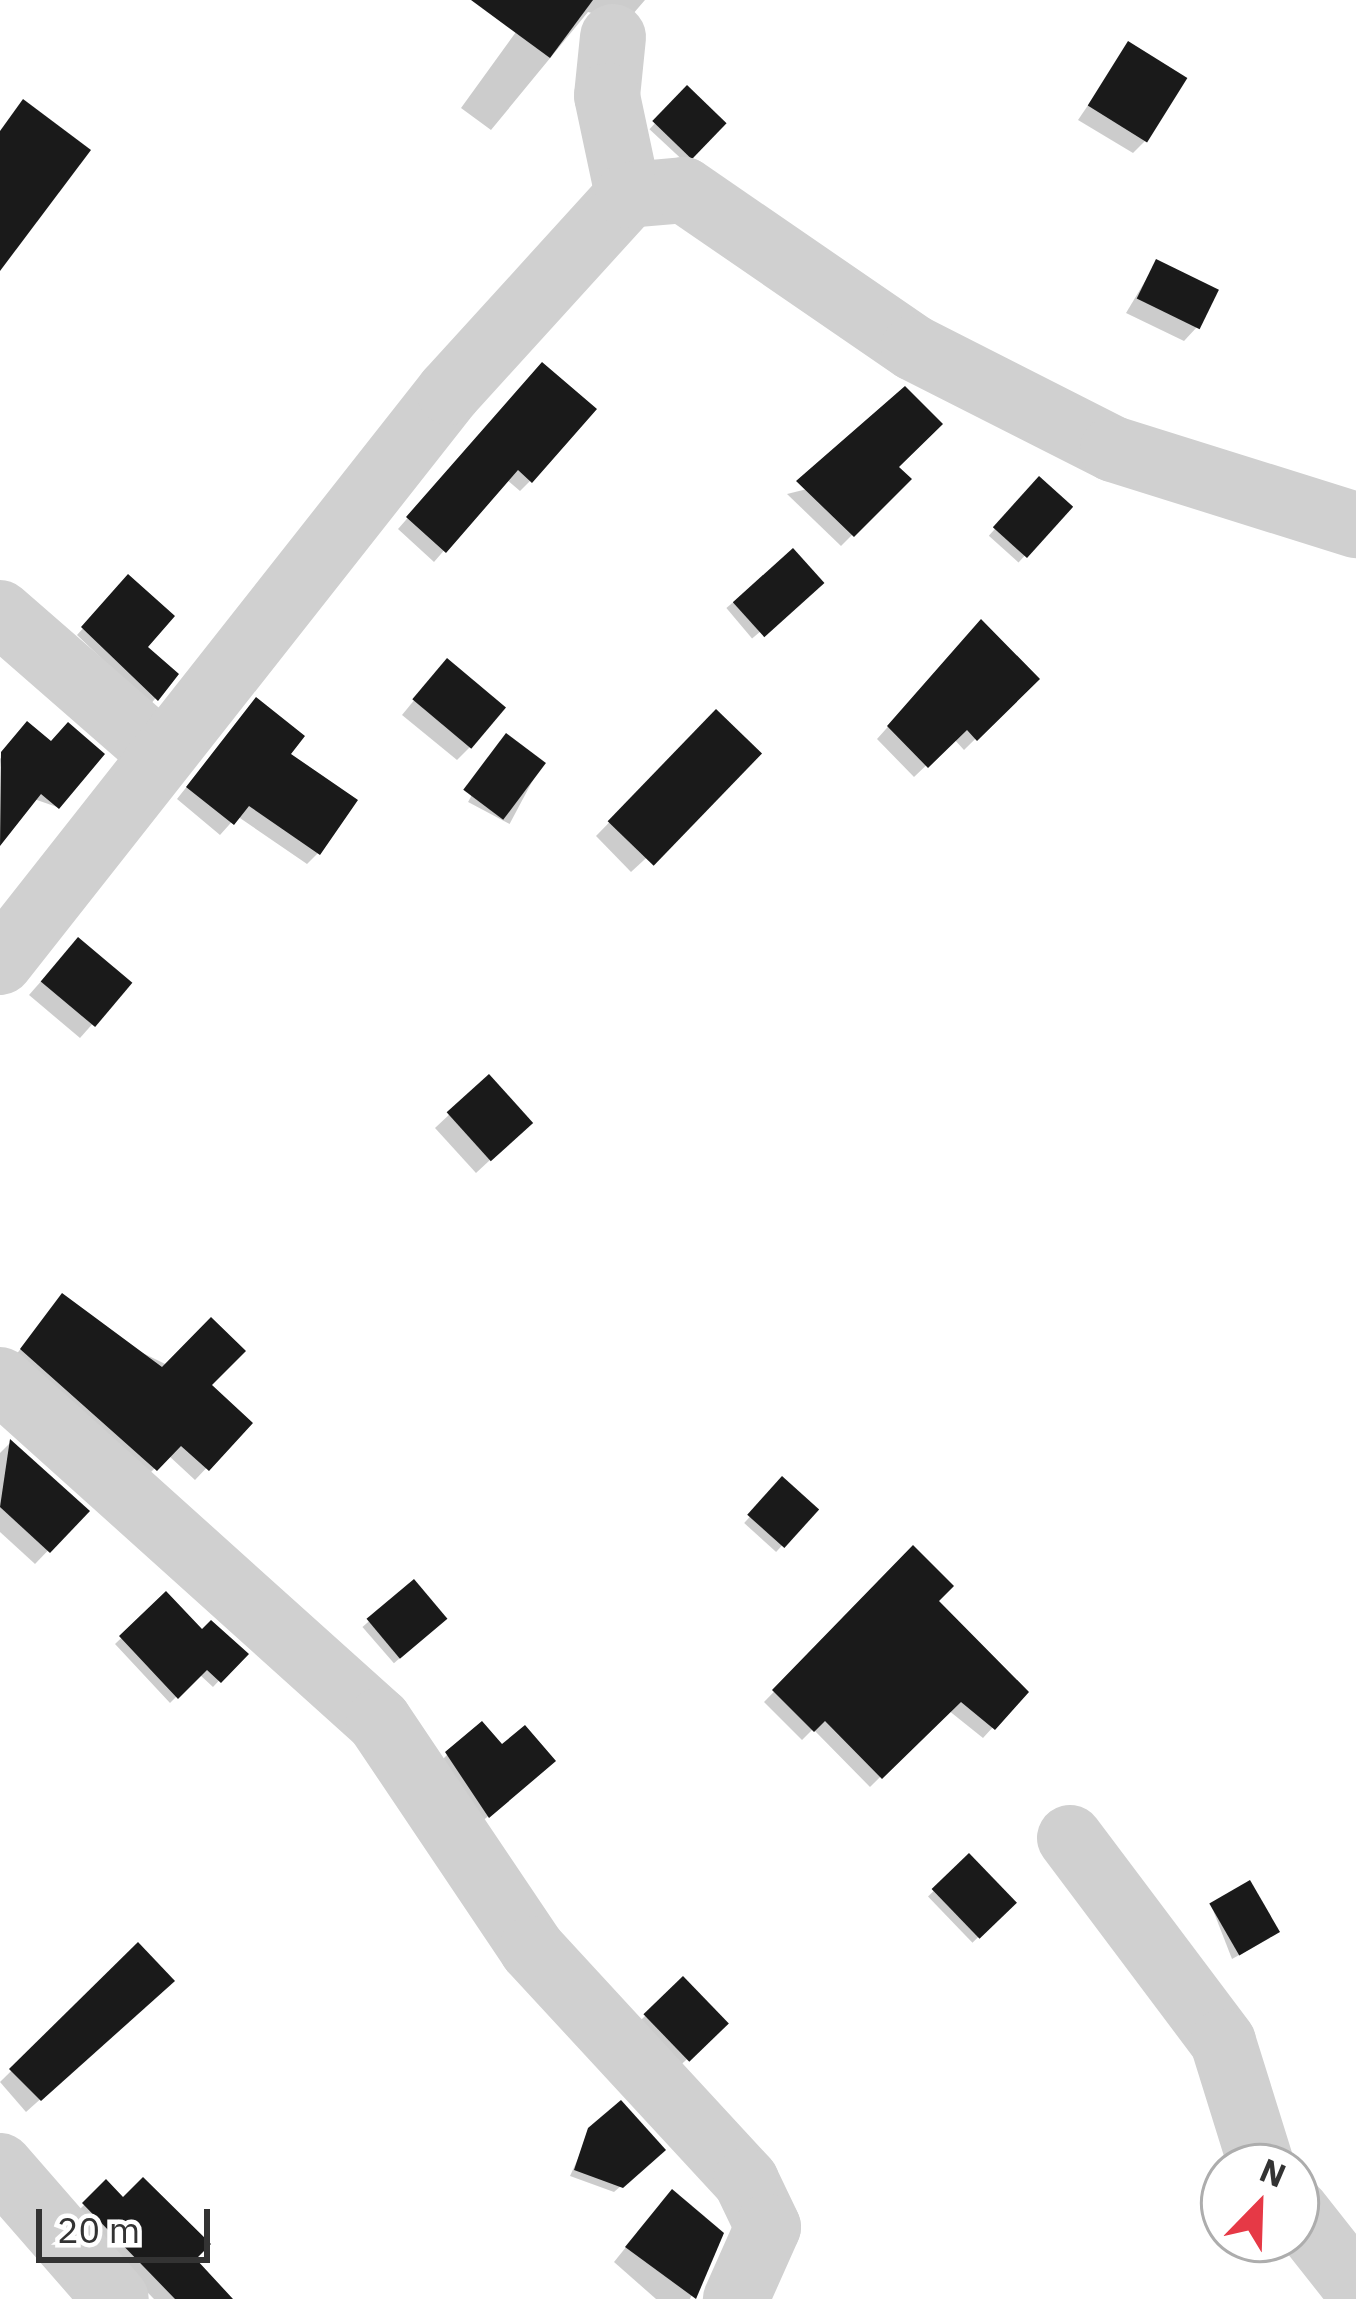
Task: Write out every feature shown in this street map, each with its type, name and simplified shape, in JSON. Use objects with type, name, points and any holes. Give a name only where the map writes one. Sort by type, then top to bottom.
[{"type":"street","points":[[613,37],[607,96],[628,195]]},
{"type":"street","points":[[0,962],[157,750],[534,290],[628,195],[684,190],[914,348],[1113,449],[1291,513],[1356,525]]},
{"type":"street","points":[[0,613],[157,750]]},
{"type":"street","points":[[0,1380],[379,1721],[532,1949],[746,2181],[768,2227],[736,2299]]},
{"type":"street","points":[[1070,1838],[1223,2042],[1255,2143]]},
{"type":"street","points":[[0,2166],[116,2299]]},
{"type":"street","points":[[1320,2241],[1356,2287]]},
{"type":"building","points":[[471,0],[593,0],[550,58]]},
{"type":"building","points":[[1128,41],[1187,78],[1147,143],[1088,105]]},
{"type":"building","points":[[687,85],[727,123],[692,159],[652,121]]},
{"type":"building","points":[[23,99],[91,150],[0,271],[0,131]]},
{"type":"building","points":[[1156,259],[1219,290],[1200,329],[1137,299]]},
{"type":"building","points":[[542,362],[597,409],[532,483],[518,470],[446,553],[406,517]]},
{"type":"building","points":[[905,386],[943,424],[899,467],[912,479],[854,537],[796,481]]},
{"type":"building","points":[[1039,476],[1073,507],[1027,558],[993,527]]},
{"type":"building","points":[[793,548],[824,583],[764,637],[733,602]]},
{"type":"building","points":[[128,574],[175,616],[148,647],[179,674],[158,701],[81,627]]},
{"type":"building","points":[[981,619],[1040,679],[977,741],[967,730],[928,768],[887,726]]},
{"type":"building","points":[[447,658],[506,707],[471,749],[412,699]]},
{"type":"building","points":[[256,697],[305,736],[291,754],[358,800],[320,855],[249,806],[234,825],[186,787]]},
{"type":"building","points":[[716,709],[762,753],[654,866],[608,821]]},
{"type":"building","points":[[27,721],[51,741],[68,722],[105,754],[59,809],[41,794],[0,846],[1,752]]},
{"type":"building","points":[[506,733],[546,763],[503,820],[463,790]]},
{"type":"building","points":[[78,937],[132,983],[95,1027],[41,981]]},
{"type":"building","points":[[489,1074],[533,1123],[491,1161],[447,1112]]},
{"type":"building","points":[[62,1293],[162,1367],[211,1317],[246,1351],[212,1385],[253,1423],[209,1471],[181,1446],[157,1471],[20,1349]]},
{"type":"building","points":[[10,1439],[90,1511],[50,1553],[0,1507]]},
{"type":"building","points":[[782,1476],[819,1509],[784,1548],[747,1515]]},
{"type":"building","points":[[913,1545],[954,1586],[939,1601],[1029,1692],[995,1730],[961,1702],[882,1779],[825,1721],[814,1732],[772,1690]]},
{"type":"building","points":[[414,1579],[447,1619],[400,1659],[367,1619]]},
{"type":"building","points":[[166,1591],[202,1629],[211,1620],[249,1654],[221,1683],[207,1670],[178,1699],[119,1636]]},
{"type":"building","points":[[482,1721],[502,1744],[525,1725],[556,1761],[489,1818],[445,1752]]},
{"type":"building","points":[[969,1853],[1017,1903],[980,1939],[932,1889]]},
{"type":"building","points":[[1250,1880],[1280,1932],[1239,1955],[1209,1904]]},
{"type":"building","points":[[138,1942],[175,1981],[41,2101],[9,2069]]},
{"type":"building","points":[[683,1976],[729,2023],[689,2062],[643,2014]]},
{"type":"building","points":[[621,2100],[666,2150],[623,2188],[574,2170],[588,2128]]},
{"type":"building","points":[[143,2177],[211,2244],[196,2259],[233,2299],[175,2299],[82,2203],[106,2179],[123,2197]]},
{"type":"building","points":[[672,2189],[724,2233],[696,2299],[625,2247]]}]
